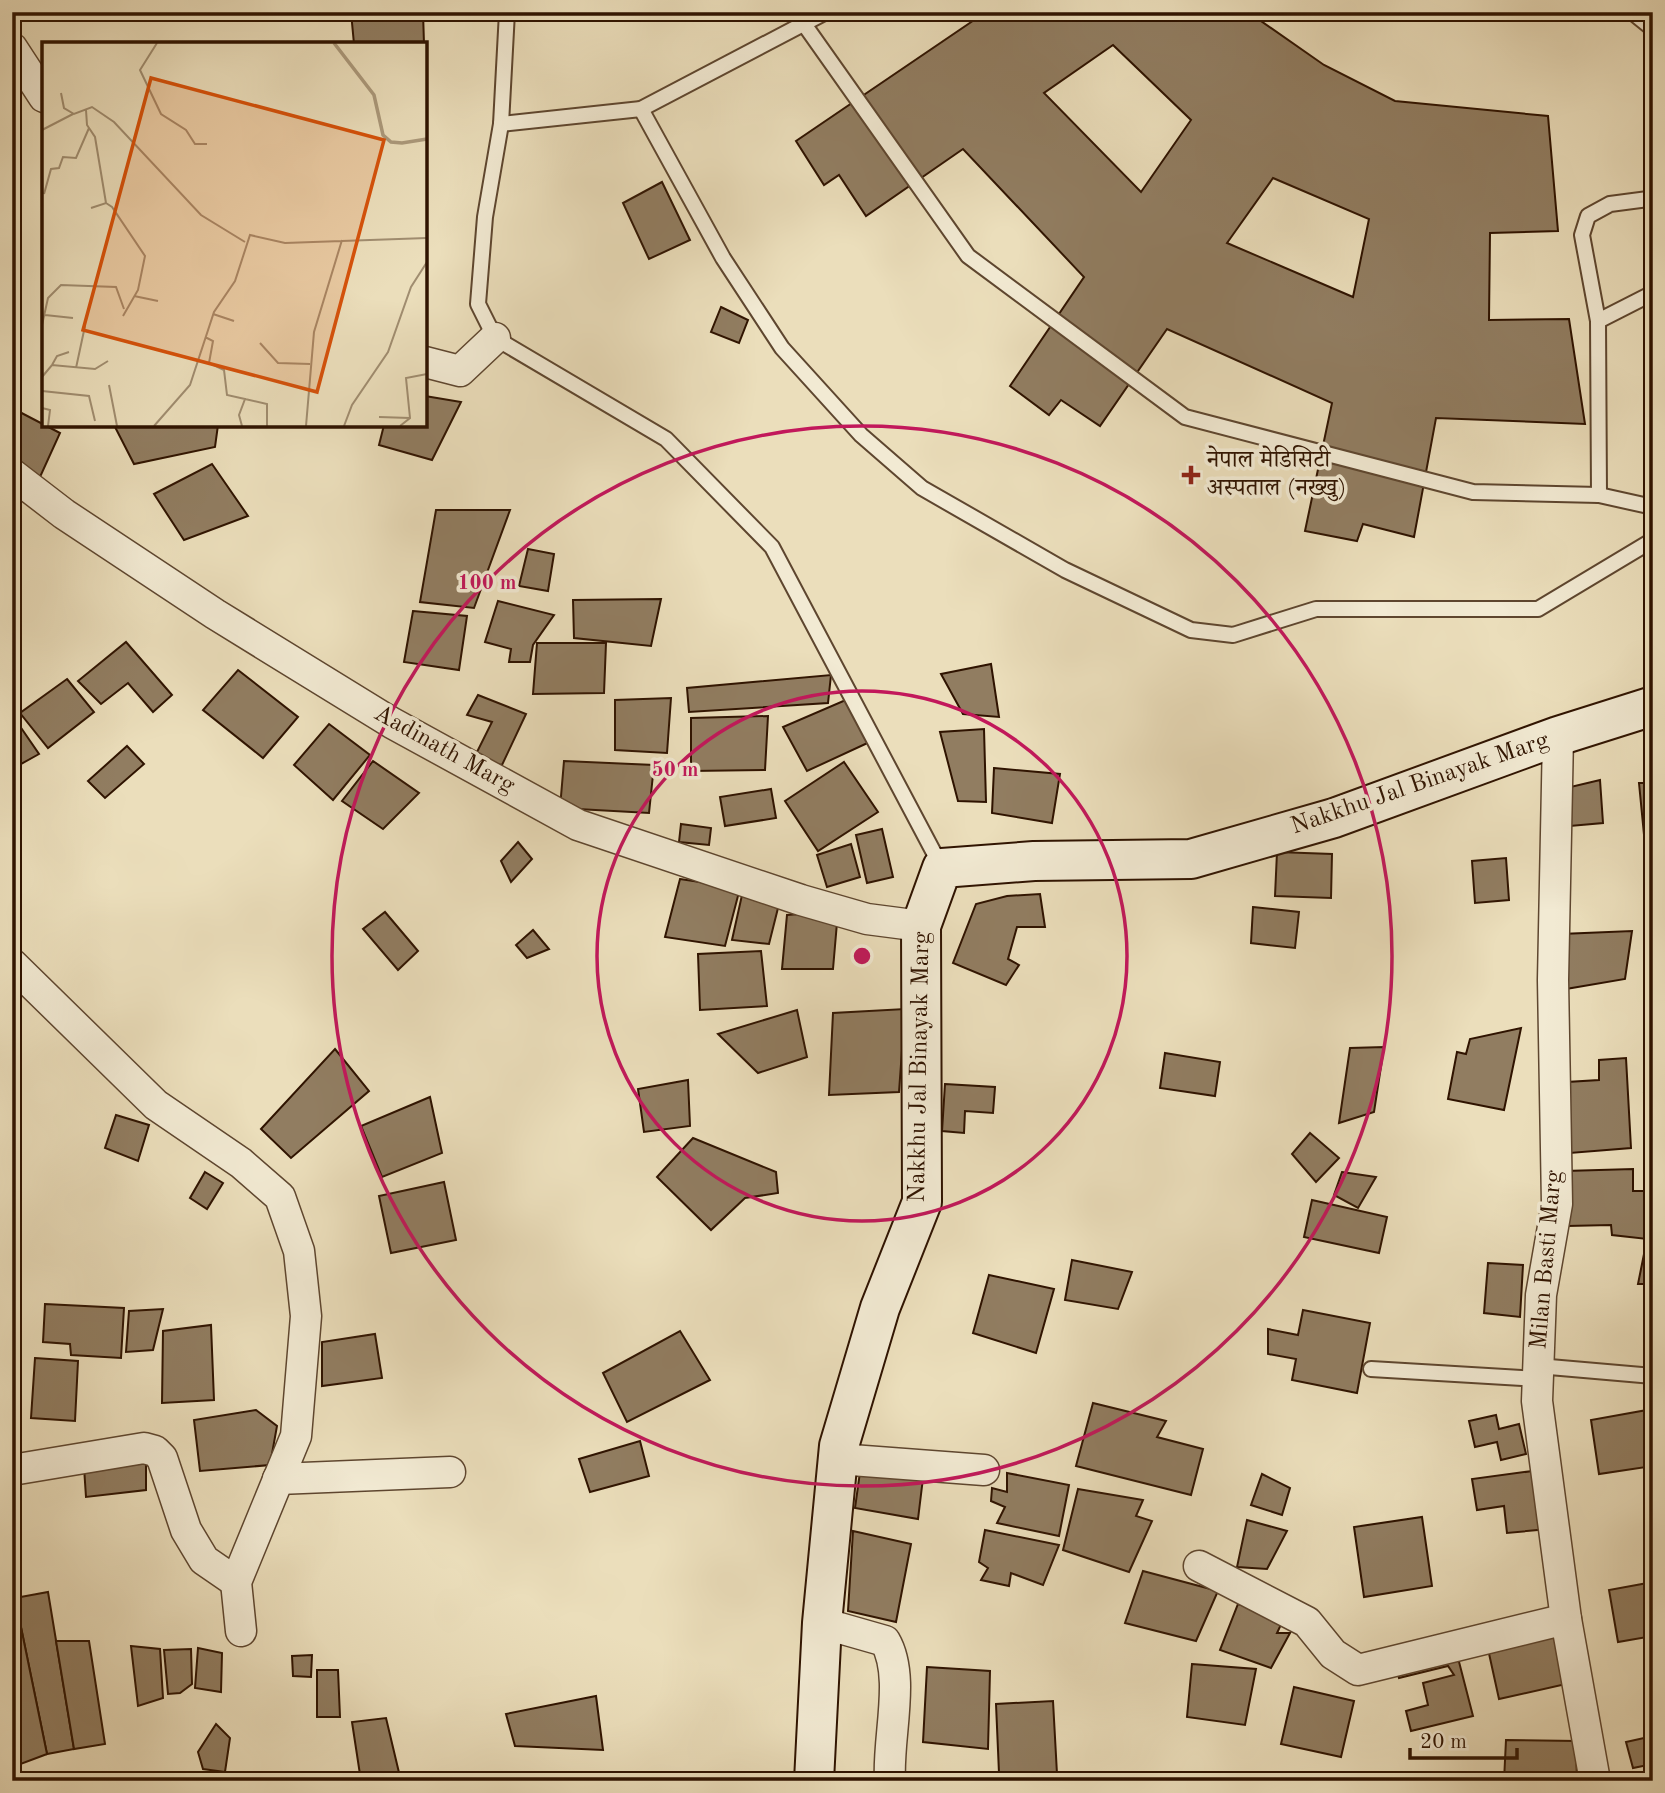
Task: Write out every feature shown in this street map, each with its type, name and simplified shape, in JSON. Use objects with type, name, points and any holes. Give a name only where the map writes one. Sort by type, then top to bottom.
[{"type":"street","points":[[12,48],[42,94]]},
{"type":"street","points":[[427,362],[460,370],[495,338]]},
{"type":"street","name":"Aadinath Marg","points":[[12,474],[64,514],[215,614],[392,723],[578,825],[801,900],[867,919],[921,926]]},
{"type":"street","name":"Nakkhu Jal Binayak Marg","points":[[814,1781],[822,1623],[838,1459],[880,1308],[922,1202],[921,926],[942,868],[1034,860],[1191,859],[1334,818],[1558,736],[1653,706]]},
{"type":"street","name":"Milan Basti Marg","points":[[1558,736],[1553,980],[1557,1204],[1541,1295],[1537,1401],[1566,1619],[1595,1781]]},
{"type":"street","points":[[12,964],[156,1105],[242,1163],[280,1197],[299,1251],[306,1316],[296,1436],[236,1582],[241,1631]]},
{"type":"street","points":[[12,1470],[144,1448],[155,1451],[162,1458],[186,1530],[204,1560],[236,1582]]},
{"type":"street","points":[[838,1459],[985,1471]]},
{"type":"street","points":[[278,1479],[450,1472]]},
{"type":"street","points":[[1199,1566],[1307,1622],[1334,1654],[1358,1670],[1566,1619]]},
{"type":"street","points":[[822,1623],[885,1641],[892,1653],[895,1671],[888,1759],[890,1781]]},
{"type":"lane","points":[[507,12],[501,124],[485,217],[478,304],[495,338],[666,439],[772,547],[942,868]]},
{"type":"lane","points":[[501,124],[641,109],[826,12]]},
{"type":"lane","points":[[1632,12],[1653,29]]},
{"type":"lane","points":[[804,24],[968,256],[1185,417],[1473,492],[1599,495],[1653,507]]},
{"type":"lane","points":[[641,109],[723,258],[782,348],[861,435],[922,488],[1065,569],[1191,630],[1233,635],[1317,609],[1538,609],[1653,540]]},
{"type":"lane","points":[[1599,495],[1598,321],[1582,235],[1588,216],[1610,204],[1648,199],[1653,204]]},
{"type":"lane","points":[[1598,321],[1653,293]]},
{"type":"lane","points":[[1371,1369],[1653,1376]]},
{"type":"building","points":[[351,12],[423,12],[424,42],[354,42]]},
{"type":"building","points":[[986,12],[1248,12],[1324,65],[1395,101],[1548,116],[1558,231],[1490,233],[1489,320],[1569,319],[1585,424],[1436,418],[1414,537],[1363,524],[1357,541],[1305,531],[1332,403],[1167,329],[1100,426],[1061,400],[1049,415],[1010,386],[1084,277],[963,149],[866,216],[839,175],[824,185],[796,141]],"holes":[[[1113,45],[1191,120],[1141,192],[1044,93]],[[1273,178],[1369,219],[1353,297],[1227,243]]]},
{"type":"building","points":[[662,182],[690,240],[649,259],[623,203]]},
{"type":"building","points":[[721,307],[748,320],[739,343],[711,332]]},
{"type":"building","points":[[427,396],[461,402],[432,460],[379,445],[384,427],[427,427]]},
{"type":"building","points":[[12,408],[42,424],[42,427],[60,433],[40,477],[12,456]]},
{"type":"building","points":[[115,427],[218,427],[215,447],[134,464]]},
{"type":"building","points":[[212,464],[248,516],[184,540],[154,494]]},
{"type":"building","points":[[436,510],[510,510],[474,608],[420,602]]},
{"type":"building","points":[[528,549],[554,554],[548,591],[519,586]]},
{"type":"building","points":[[661,599],[651,646],[574,638],[573,600]]},
{"type":"building","points":[[498,601],[554,615],[533,645],[530,662],[509,662],[511,649],[485,642]]},
{"type":"building","points":[[413,611],[467,616],[459,670],[404,662]]},
{"type":"building","points":[[126,642],[172,695],[153,712],[128,683],[101,704],[78,681]]},
{"type":"building","points":[[537,643],[606,643],[604,693],[533,694]]},
{"type":"building","points":[[991,664],[999,717],[963,714],[941,674]]},
{"type":"building","points":[[238,670],[298,717],[263,758],[203,710]]},
{"type":"building","points":[[831,675],[828,703],[689,712],[687,688]]},
{"type":"building","points":[[67,679],[94,712],[48,748],[20,713]]},
{"type":"building","points":[[478,695],[526,714],[502,765],[473,760],[492,722],[467,715]]},
{"type":"building","points":[[671,698],[667,753],[615,750],[615,700]]},
{"type":"building","points":[[848,699],[874,740],[807,771],[783,727]]},
{"type":"building","points":[[768,716],[765,770],[691,771],[691,718]]},
{"type":"building","points":[[15,719],[39,754],[12,769],[12,721]]},
{"type":"building","points":[[329,724],[370,755],[333,800],[294,765]]},
{"type":"building","points":[[984,729],[986,802],[958,801],[940,732]]},
{"type":"building","points":[[127,746],[144,764],[105,798],[88,781]]},
{"type":"building","points":[[373,761],[419,793],[383,829],[342,801]]},
{"type":"building","points":[[564,761],[654,765],[649,813],[560,808]]},
{"type":"building","points":[[844,762],[878,812],[818,851],[785,801]]},
{"type":"building","points":[[994,768],[1060,774],[1052,823],[992,813]]},
{"type":"building","points":[[1600,780],[1603,823],[1559,827],[1562,789]]},
{"type":"building","points":[[1639,783],[1653,783],[1653,876],[1648,876]]},
{"type":"building","points":[[771,789],[776,818],[725,826],[720,797]]},
{"type":"building","points":[[681,824],[711,828],[709,845],[679,842]]},
{"type":"building","points":[[882,829],[893,877],[867,883],[856,835]]},
{"type":"building","points":[[518,842],[532,859],[511,882],[501,861]]},
{"type":"building","points":[[851,844],[860,877],[827,887],[817,855]]},
{"type":"building","points":[[1277,852],[1332,854],[1331,898],[1275,896]]},
{"type":"building","points":[[1506,858],[1509,900],[1475,903],[1472,861]]},
{"type":"building","points":[[680,879],[740,888],[725,946],[665,937]]},
{"type":"building","points":[[1040,894],[1045,927],[1017,927],[1008,959],[1019,965],[1006,985],[953,963],[976,904],[1007,896]]},
{"type":"building","points":[[742,895],[780,900],[769,944],[732,940]]},
{"type":"building","points":[[1253,907],[1299,912],[1295,948],[1251,943]]},
{"type":"building","points":[[838,911],[833,969],[782,969],[787,915]]},
{"type":"building","points":[[385,912],[418,951],[398,970],[363,929]]},
{"type":"building","points":[[533,930],[549,949],[527,958],[516,945]]},
{"type":"building","points":[[1632,931],[1625,979],[1560,990],[1561,934]]},
{"type":"building","points":[[761,951],[767,1006],[700,1010],[698,954]]},
{"type":"building","points":[[905,1009],[899,1092],[829,1095],[833,1013]]},
{"type":"building","points":[[797,1010],[807,1057],[758,1073],[718,1034]]},
{"type":"building","points":[[1521,1028],[1504,1110],[1448,1099],[1457,1052],[1466,1054],[1470,1039]]},
{"type":"building","points":[[1384,1047],[1374,1112],[1339,1123],[1350,1048]]},
{"type":"building","points":[[335,1049],[369,1091],[291,1158],[261,1129]]},
{"type":"building","points":[[1165,1053],[1220,1062],[1215,1096],[1160,1088]]},
{"type":"building","points":[[1626,1058],[1631,1148],[1570,1153],[1567,1082],[1599,1080],[1599,1060]]},
{"type":"building","points":[[688,1080],[690,1126],[644,1132],[638,1089]]},
{"type":"building","points":[[945,1084],[995,1087],[993,1113],[965,1111],[964,1133],[942,1131]]},
{"type":"building","points":[[1653,1091],[1653,1147],[1649,1147],[1644,1093]]},
{"type":"building","points":[[430,1097],[442,1153],[382,1177],[361,1126]]},
{"type":"building","points":[[116,1115],[149,1125],[138,1161],[105,1148]]},
{"type":"building","points":[[1310,1133],[1339,1158],[1316,1182],[1292,1154]]},
{"type":"building","points":[[693,1138],[776,1172],[778,1193],[745,1198],[711,1230],[657,1177]]},
{"type":"building","points":[[1633,1169],[1633,1191],[1652,1191],[1647,1239],[1612,1235],[1611,1225],[1567,1226],[1565,1171]]},
{"type":"building","points":[[205,1172],[223,1183],[207,1209],[190,1198]]},
{"type":"building","points":[[1342,1172],[1376,1177],[1358,1208],[1334,1195]]},
{"type":"building","points":[[444,1182],[456,1240],[391,1253],[379,1196]]},
{"type":"building","points":[[1312,1200],[1387,1217],[1379,1253],[1304,1237]]},
{"type":"building","points":[[1653,1238],[1653,1284],[1638,1284],[1647,1239]]},
{"type":"building","points":[[1072,1260],[1132,1272],[1118,1309],[1065,1300]]},
{"type":"building","points":[[1488,1263],[1523,1265],[1520,1317],[1484,1313]]},
{"type":"building","points":[[989,1275],[1054,1289],[1036,1353],[973,1333]]},
{"type":"building","points":[[45,1304],[124,1308],[121,1358],[71,1355],[70,1344],[43,1342]]},
{"type":"building","points":[[163,1309],[153,1350],[126,1352],[129,1311]]},
{"type":"building","points":[[1303,1310],[1370,1323],[1357,1393],[1292,1380],[1296,1359],[1268,1354],[1268,1329],[1298,1335]]},
{"type":"building","points":[[211,1325],[214,1400],[162,1403],[163,1331]]},
{"type":"building","points":[[680,1331],[710,1380],[627,1422],[603,1373]]},
{"type":"building","points":[[375,1334],[382,1378],[322,1386],[322,1342]]},
{"type":"building","points":[[35,1358],[78,1361],[75,1421],[31,1418]]},
{"type":"building","points":[[1653,1389],[1653,1440],[1652,1441],[1646,1390]]},
{"type":"building","points":[[1093,1403],[1166,1421],[1157,1437],[1203,1449],[1191,1495],[1076,1466]]},
{"type":"building","points":[[256,1410],[277,1426],[270,1465],[200,1471],[194,1420]]},
{"type":"building","points":[[1647,1410],[1653,1466],[1599,1474],[1591,1420]]},
{"type":"building","points":[[1496,1415],[1499,1429],[1519,1424],[1526,1454],[1501,1460],[1497,1442],[1475,1447],[1469,1421]]},
{"type":"building","points":[[640,1441],[649,1476],[590,1492],[579,1459]]},
{"type":"building","points":[[146,1458],[146,1490],[86,1497],[84,1467]]},
{"type":"building","points":[[1540,1470],[1548,1529],[1507,1533],[1504,1506],[1477,1510],[1472,1479]]},
{"type":"building","points":[[860,1472],[923,1478],[918,1519],[855,1508]]},
{"type":"building","points":[[1007,1473],[1069,1485],[1059,1536],[997,1523],[1005,1507],[991,1501],[992,1488],[1007,1492]]},
{"type":"building","points":[[1262,1474],[1290,1488],[1282,1515],[1251,1505]]},
{"type":"building","points":[[1078,1489],[1143,1500],[1136,1516],[1152,1521],[1129,1572],[1063,1550]]},
{"type":"building","points":[[1422,1517],[1432,1586],[1364,1597],[1354,1527]]},
{"type":"building","points":[[1247,1520],[1287,1531],[1267,1569],[1237,1567]]},
{"type":"building","points":[[985,1530],[1059,1545],[1043,1585],[1011,1573],[1009,1586],[981,1580],[988,1568],[979,1562]]},
{"type":"building","points":[[853,1531],[911,1544],[896,1622],[848,1611]]},
{"type":"building","points":[[1143,1571],[1218,1591],[1196,1641],[1125,1623]]},
{"type":"building","points":[[1653,1582],[1653,1636],[1618,1642],[1609,1590]]},
{"type":"building","points":[[48,1592],[74,1749],[47,1754],[15,1598]]},
{"type":"building","points":[[15,1598],[47,1754],[18,1765],[12,1739],[12,1599]]},
{"type":"building","points":[[1238,1604],[1285,1616],[1277,1633],[1290,1633],[1271,1668],[1220,1650]]},
{"type":"building","points":[[1555,1635],[1566,1684],[1499,1699],[1488,1649]]},
{"type":"building","points":[[56,1641],[89,1641],[105,1744],[74,1749]]},
{"type":"building","points":[[131,1646],[160,1649],[163,1698],[138,1706]]},
{"type":"building","points":[[198,1648],[222,1653],[221,1692],[195,1688]]},
{"type":"building","points":[[191,1649],[192,1684],[180,1693],[168,1694],[164,1650]]},
{"type":"building","points":[[1457,1654],[1473,1716],[1411,1731],[1406,1711],[1428,1705],[1423,1683],[1454,1675],[1448,1666],[1399,1678],[1397,1670]]},
{"type":"building","points":[[312,1655],[311,1677],[293,1676],[292,1656]]},
{"type":"building","points":[[1192,1664],[1256,1669],[1245,1725],[1187,1717]]},
{"type":"building","points":[[927,1667],[990,1671],[988,1749],[923,1742]]},
{"type":"building","points":[[317,1670],[338,1670],[340,1717],[317,1717]]},
{"type":"building","points":[[1294,1687],[1354,1701],[1341,1757],[1281,1744]]},
{"type":"building","points":[[596,1696],[603,1750],[515,1746],[506,1714]]},
{"type":"building","points":[[1053,1701],[1057,1774],[999,1773],[996,1704]]},
{"type":"building","points":[[386,1718],[401,1781],[361,1781],[352,1722]]},
{"type":"building","points":[[216,1724],[230,1738],[225,1772],[203,1769],[198,1752]]},
{"type":"building","points":[[1653,1736],[1653,1764],[1633,1768],[1626,1742]]},
{"type":"building","points":[[1506,1740],[1576,1741],[1577,1781],[1504,1781]]},
{"type":"place","name":"नेपाल मेडिसिटी अस्पताल (नख्खु)","points":[[1191,475]]}]
